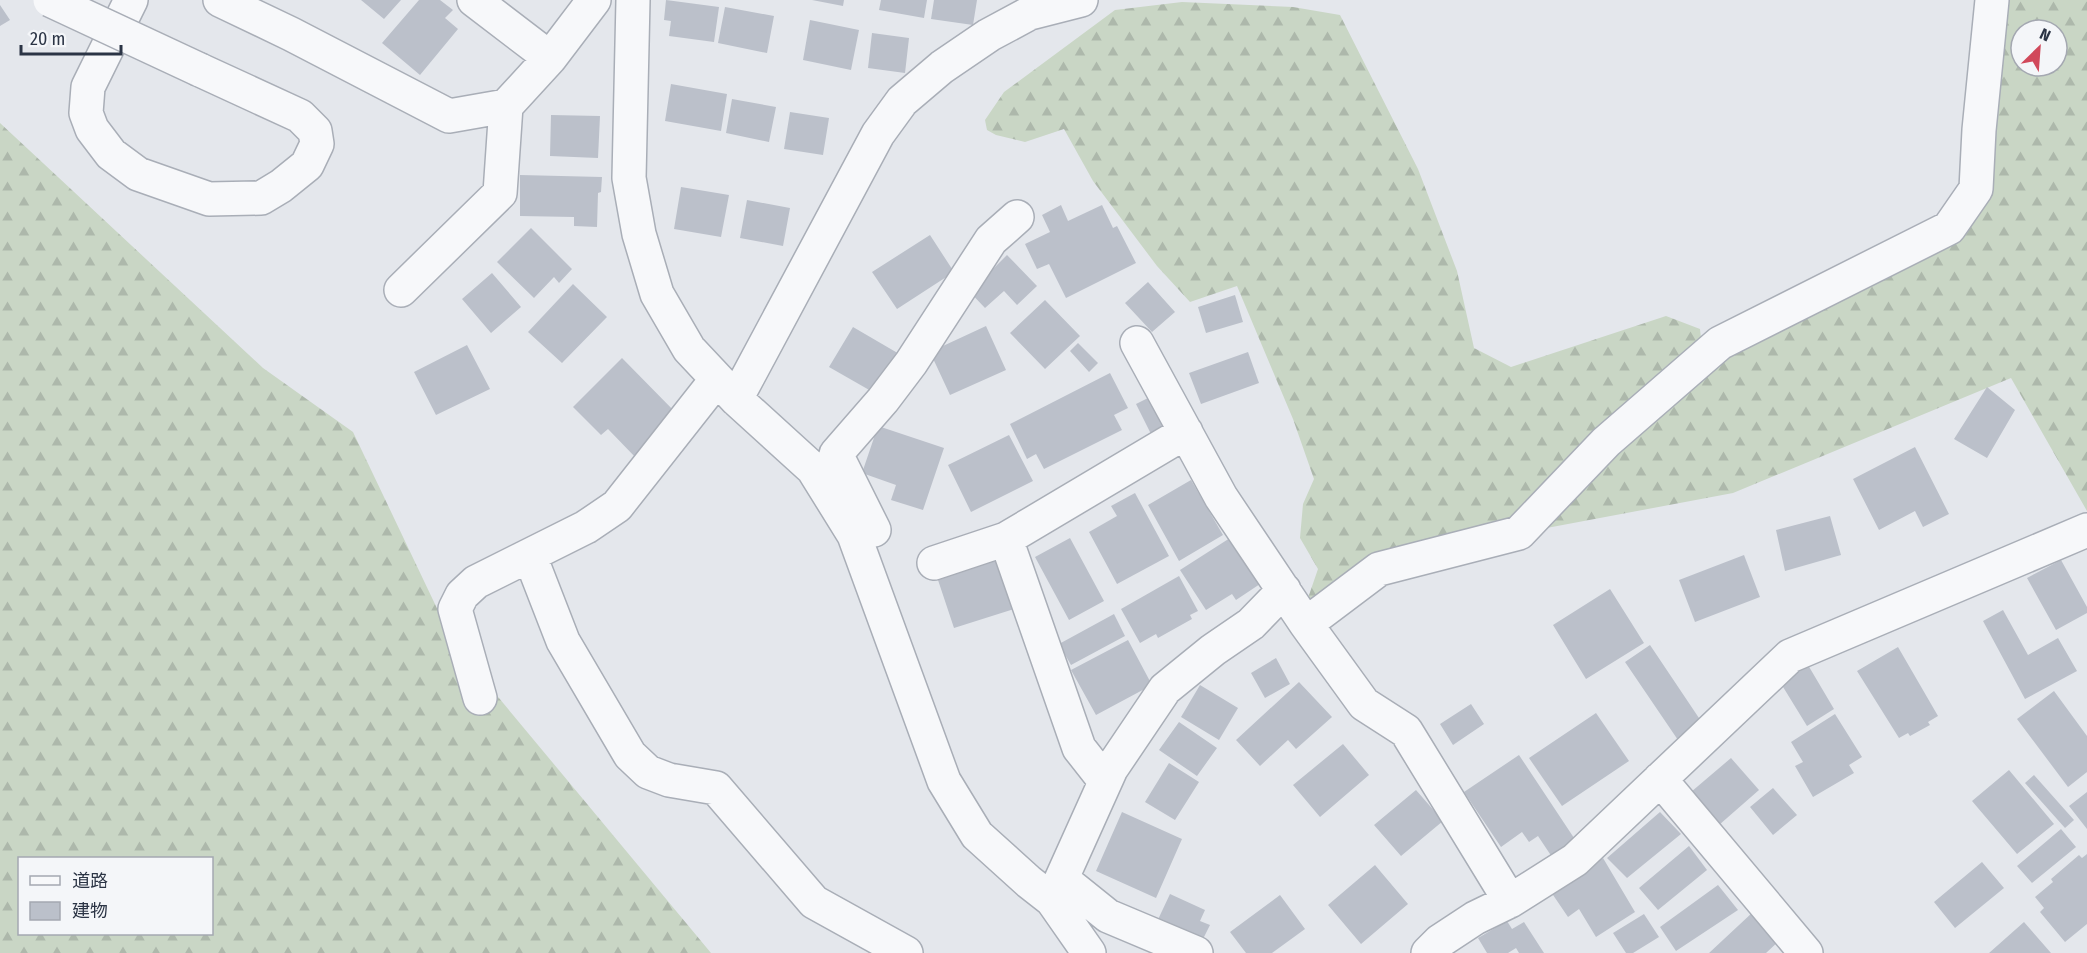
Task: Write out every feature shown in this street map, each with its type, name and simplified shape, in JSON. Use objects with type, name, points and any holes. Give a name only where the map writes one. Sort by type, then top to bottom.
[{"type":"street","points":[[50,0],[201,70],[300,116],[315,131],[317,144],[307,165],[281,186],[261,198],[209,199],[138,174],[111,154],[92,129],[86,113],[88,87],[131,0]]},
{"type":"street","points":[[220,0],[449,116],[506,106],[550,58],[594,0]]},
{"type":"street","points":[[474,0],[550,58]]},
{"type":"street","points":[[633,0],[629,178],[639,234],[657,294],[689,349],[726,389],[813,469],[854,535],[944,781],[977,835],[1029,882],[1057,890],[1108,916],[1196,953]]},
{"type":"street","points":[[480,698],[455,609],[462,595],[476,582],[586,527],[617,506],[726,389],[878,134],[902,101],[942,67],[989,35],[1030,13],[1081,0]]},
{"type":"street","points":[[1306,624],[1379,569],[1520,533],[1606,442],[1720,343],[1949,228],[1976,189],[1979,129],[1992,0]]},
{"type":"street","points":[[401,290],[500,193],[506,106]]},
{"type":"street","points":[[870,577],[880,541],[836,454],[883,400],[911,363],[991,240],[1017,217]]},
{"type":"street","points":[[1137,343],[1221,497],[1306,624],[1364,704],[1406,731],[1510,901]]},
{"type":"street","points":[[934,563],[1006,539],[1186,432]]},
{"type":"street","points":[[1428,953],[1440,941],[1475,918],[1510,901],[1575,860],[1791,656],[2087,530]]},
{"type":"street","points":[[1006,539],[1079,747],[1105,781]]},
{"type":"street","points":[[530,556],[563,641],[630,754],[648,772],[669,780],[716,788],[814,902],[906,953]]},
{"type":"street","points":[[1057,890],[1111,769],[1165,689],[1213,650],[1251,624],[1284,590]]},
{"type":"street","points":[[1660,779],[1806,953]]},
{"type":"street","points":[[1057,890],[1089,953]]},
{"type":"green space","points":[[2001,0],[2087,0],[2087,511],[2011,378],[1733,493],[1536,530],[1731,347],[1957,234]]},
{"type":"green space","points":[[1182,2],[1293,7],[1340,15],[1418,169],[1457,271],[1474,348],[1511,367],[1666,316],[1700,329],[1702,348],[1517,525],[1313,610],[1308,598],[1318,569],[1300,538],[1303,504],[1314,479],[1293,419],[1237,286],[1190,302],[1157,266],[1093,181],[1064,129],[1025,142],[996,135],[987,130],[985,120],[1004,92],[1115,10]]},
{"type":"green space","points":[[0,123],[263,368],[353,432],[454,644],[711,953],[0,953]]},
{"type":"building","points":[[361,0],[401,0],[384,19]]},
{"type":"building","points":[[419,0],[440,0],[453,10],[445,18],[458,29],[420,75],[382,43]]},
{"type":"building","points":[[666,0],[719,7],[714,42],[669,36],[671,21],[664,20]]},
{"type":"building","points":[[812,0],[844,0],[843,6]]},
{"type":"building","points":[[881,0],[927,0],[924,18],[879,10]]},
{"type":"building","points":[[934,0],[977,0],[973,25],[931,19]]},
{"type":"building","points":[[0,5],[10,20],[0,26]]},
{"type":"building","points":[[725,7],[774,16],[767,53],[718,43]]},
{"type":"building","points":[[810,20],[859,30],[851,70],[803,60]]},
{"type":"building","points":[[872,33],[909,38],[905,73],[868,68]]},
{"type":"building","points":[[671,84],[727,94],[721,131],[665,121]]},
{"type":"building","points":[[732,99],[776,107],[769,142],[726,133]]},
{"type":"building","points":[[790,112],[829,118],[823,155],[784,149]]},
{"type":"building","points":[[551,115],[600,116],[598,158],[550,156]]},
{"type":"building","points":[[520,175],[602,177],[601,192],[598,193],[597,227],[574,226],[574,217],[520,216]]},
{"type":"building","points":[[681,187],[729,195],[721,237],[674,229]]},
{"type":"building","points":[[747,200],[790,208],[783,246],[740,238]]},
{"type":"building","points":[[1061,205],[1068,221],[1102,205],[1113,228],[1117,226],[1136,263],[1066,298],[1049,264],[1037,269],[1025,244],[1050,232],[1042,215]]},
{"type":"building","points":[[531,228],[572,269],[559,283],[554,277],[534,298],[497,262]]},
{"type":"building","points":[[930,235],[954,272],[897,309],[872,272]]},
{"type":"building","points":[[1007,255],[1037,286],[1017,305],[1004,291],[985,308],[965,287],[987,267],[991,271]]},
{"type":"building","points":[[492,273],[521,307],[491,333],[462,299]]},
{"type":"building","points":[[1148,282],[1175,312],[1152,332],[1125,303]]},
{"type":"building","points":[[573,284],[607,317],[562,363],[528,332]]},
{"type":"building","points":[[1235,295],[1243,322],[1206,333],[1198,307]]},
{"type":"building","points":[[1045,300],[1080,336],[1045,369],[1010,333]]},
{"type":"building","points":[[986,326],[1006,370],[950,395],[930,352]]},
{"type":"building","points":[[853,327],[901,355],[878,395],[829,367]]},
{"type":"building","points":[[1078,343],[1098,363],[1089,372],[1070,351]]},
{"type":"building","points":[[467,345],[490,389],[436,415],[414,372]]},
{"type":"building","points":[[1248,352],[1259,383],[1201,404],[1189,373]]},
{"type":"building","points":[[622,358],[679,416],[637,459],[608,429],[601,435],[573,407]]},
{"type":"building","points":[[1110,373],[1128,408],[1114,415],[1122,430],[1044,469],[1036,454],[1027,459],[1010,424]]},
{"type":"building","points":[[1987,387],[2015,410],[1987,458],[1954,439]]},
{"type":"building","points":[[1158,393],[1174,422],[1151,434],[1136,404]]},
{"type":"building","points":[[878,426],[944,448],[923,510],[891,500],[896,485],[862,473]]},
{"type":"building","points":[[1009,435],[1033,481],[971,512],[948,465]]},
{"type":"building","points":[[1915,447],[1949,514],[1923,527],[1915,511],[1879,530],[1853,479]]},
{"type":"building","points":[[1191,480],[1223,535],[1179,561],[1148,505]]},
{"type":"building","points":[[1135,493],[1169,556],[1117,584],[1089,532],[1117,516],[1111,506]]},
{"type":"building","points":[[1830,516],[1841,555],[1785,571],[1776,530]]},
{"type":"building","points":[[1070,538],[1104,601],[1069,620],[1035,557]]},
{"type":"building","points":[[1230,538],[1260,584],[1236,600],[1232,594],[1206,610],[1180,570]]},
{"type":"building","points":[[1744,555],[1760,597],[1695,622],[1679,580]]},
{"type":"building","points":[[1004,556],[1020,607],[954,628],[938,580]]},
{"type":"building","points":[[2061,560],[2087,607],[2087,613],[2056,630],[2027,578]]},
{"type":"building","points":[[1179,576],[1198,611],[1190,615],[1192,619],[1158,638],[1156,634],[1140,643],[1121,609]]},
{"type":"building","points":[[1610,589],[1644,643],[1586,679],[1553,625]]},
{"type":"building","points":[[2003,610],[2028,655],[2058,638],[2077,671],[2025,699],[1983,621]]},
{"type":"building","points":[[1114,614],[1125,636],[1071,665],[1059,644]]},
{"type":"building","points":[[1128,640],[1152,685],[1096,715],[1071,670]]},
{"type":"building","points":[[1650,645],[1705,727],[1680,743],[1625,662]]},
{"type":"building","points":[[1898,647],[1938,716],[1928,722],[1930,725],[1910,736],[1908,733],[1899,738],[1857,671]]},
{"type":"building","points":[[1276,658],[1290,684],[1265,698],[1251,673]]},
{"type":"building","points":[[1808,665],[1834,709],[1807,726],[1780,682]]},
{"type":"building","points":[[1299,682],[1332,717],[1296,749],[1288,740],[1260,766],[1236,740]]},
{"type":"building","points":[[1200,685],[1238,708],[1219,740],[1181,717]]},
{"type":"building","points":[[2054,691],[2087,736],[2087,772],[2068,787],[2017,719]]},
{"type":"building","points":[[1471,704],[1484,724],[1453,745],[1440,724]]},
{"type":"building","points":[[1596,713],[1629,761],[1562,806],[1529,758]]},
{"type":"building","points":[[1835,714],[1862,757],[1849,765],[1854,773],[1813,797],[1795,766],[1803,762],[1791,742]]},
{"type":"building","points":[[1179,722],[1217,748],[1197,776],[1159,750]]},
{"type":"building","points":[[1343,744],[1369,775],[1320,817],[1293,785]]},
{"type":"building","points":[[1519,755],[1580,847],[1556,863],[1538,836],[1529,842],[1522,832],[1501,847],[1464,792]]},
{"type":"building","points":[[1731,758],[1759,790],[1719,825],[1691,792]]},
{"type":"building","points":[[1169,763],[1199,782],[1175,820],[1145,802]]},
{"type":"building","points":[[2009,770],[2054,824],[2017,854],[1972,801]]},
{"type":"building","points":[[2034,775],[2074,820],[2065,828],[2025,783]]},
{"type":"building","points":[[1773,788],[1797,815],[1773,835],[1750,807]]},
{"type":"building","points":[[1416,790],[1443,821],[1401,856],[1374,825]]},
{"type":"building","points":[[2087,792],[2087,829],[2069,806]]},
{"type":"building","points":[[1122,812],[1182,839],[1156,898],[1096,871]]},
{"type":"building","points":[[1660,812],[1681,834],[1627,878],[1607,858]]},
{"type":"building","points":[[2061,829],[2076,847],[2032,883],[2017,866]]},
{"type":"building","points":[[1689,846],[1707,870],[1658,910],[1639,888]]},
{"type":"building","points":[[2087,854],[2087,924],[2065,942],[2040,912],[2044,908],[2035,897],[2053,882],[2051,879],[2079,855],[2082,858]]},
{"type":"building","points":[[1603,858],[1635,912],[1596,937],[1579,909],[1568,917],[1551,892]]},
{"type":"building","points":[[1982,862],[2004,888],[1955,928],[1934,902]]},
{"type":"building","points":[[1375,865],[1408,904],[1361,944],[1328,905]]},
{"type":"building","points":[[1718,885],[1738,910],[1676,951],[1660,927]]},
{"type":"building","points":[[1170,894],[1205,910],[1200,921],[1210,925],[1198,949],[1154,928]]},
{"type":"building","points":[[1280,895],[1305,929],[1272,953],[1246,953],[1230,932]]},
{"type":"building","points":[[1753,912],[1780,940],[1766,953],[1709,953]]},
{"type":"building","points":[[1644,914],[1659,937],[1633,953],[1626,953],[1613,933]]},
{"type":"building","points":[[1507,921],[1512,929],[1524,922],[1544,953],[1519,953],[1516,948],[1508,953],[1487,953],[1478,938]]},
{"type":"building","points":[[2024,922],[2051,953],[1989,953]]}]
